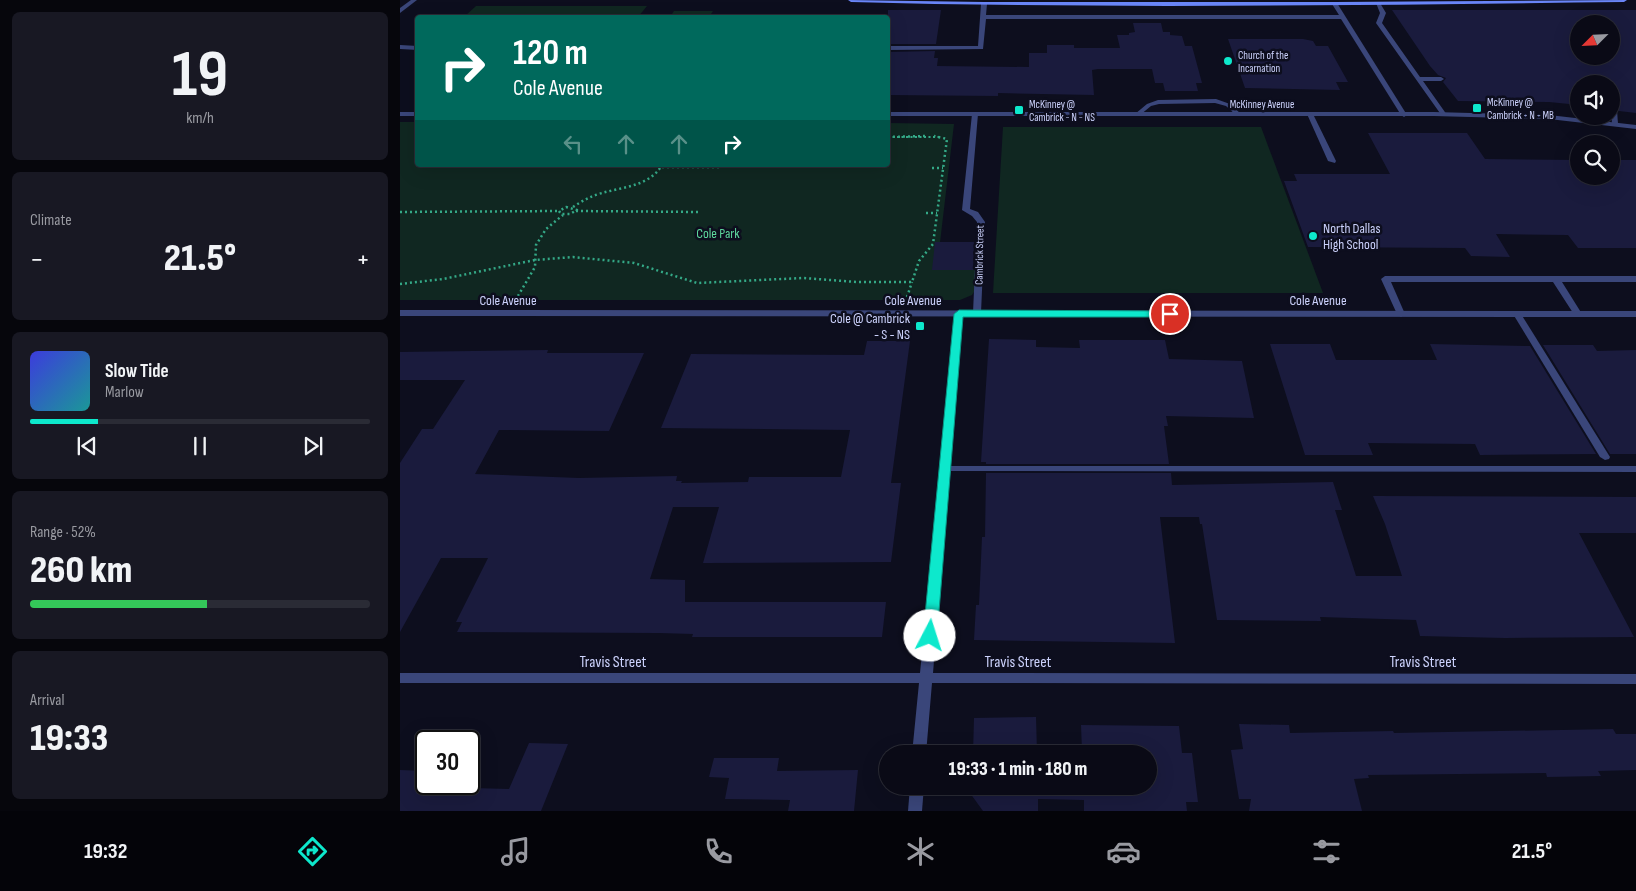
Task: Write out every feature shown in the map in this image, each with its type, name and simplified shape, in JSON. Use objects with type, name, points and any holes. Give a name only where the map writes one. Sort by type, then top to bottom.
[{"type":"main road","points":[[851,0],[984,4],[1378,4],[1624,0]]},
{"type":"street","points":[[400,11],[414,0]]},
{"type":"street","points":[[890,48],[982,48],[984,4]]},
{"type":"street","points":[[1335,4],[1404,114]]},
{"type":"street","points":[[1378,4],[1383,13],[1379,23],[1444,115]]},
{"type":"street","points":[[983,17],[1344,17]]},
{"type":"street","points":[[400,48],[415,48]]},
{"type":"street","points":[[1419,79],[1441,79]]},
{"type":"street","points":[[1138,114],[1149,105],[1158,102],[1216,101],[1228,105],[1238,114]]},
{"type":"street","points":[[400,114],[415,114]]},
{"type":"street","name":"McKinney Avenue","points":[[890,114],[1404,114],[1549,117],[1570,119]]},
{"type":"street","name":"Cambrick Street","points":[[974,114],[966,210],[975,214],[981,222],[977,314]]},
{"type":"street","points":[[1310,114],[1332,161]]},
{"type":"street","name":"McKinney Avenue","points":[[1620,125],[1636,127]]},
{"type":"street","points":[[1401,314],[1385,279],[1636,279]]},
{"type":"street","points":[[1556,279],[1578,314]]},
{"type":"street","name":"Cole Avenue","points":[[400,313],[1636,314]]},
{"type":"street","points":[[920,745],[959,314]]},
{"type":"street","points":[[1517,314],[1605,457]]},
{"type":"street","points":[[945,468],[1636,469]]},
{"type":"street","name":"Travis Street","points":[[400,678],[1636,679]]},
{"type":"street","points":[[915,811],[916,795]]},
{"type":"path","points":[[907,297],[920,261],[933,244],[947,132]]},
{"type":"path","points":[[890,137],[933,136],[947,139]]},
{"type":"path","points":[[400,212],[559,211],[573,207],[594,196],[635,185],[649,178],[661,167]]},
{"type":"path","points":[[932,168],[943,168]]},
{"type":"path","points":[[573,207],[576,211]]},
{"type":"path","points":[[559,211],[563,215]]},
{"type":"path","points":[[518,296],[535,267],[536,244],[546,229],[563,215],[576,211],[699,212]]},
{"type":"path","points":[[926,213],[937,213]]},
{"type":"path","points":[[400,284],[443,279],[535,260],[573,257],[609,258],[658,269],[697,282],[803,278],[857,282],[912,282]]},
{"type":"green space","points":[[476,6],[647,6],[640,15],[466,15]]},
{"type":"green space","points":[[674,11],[713,11],[710,15],[671,15]]},
{"type":"green space","name":"Cole Park","points":[[400,122],[415,122],[415,167],[890,167],[890,123],[954,124],[937,268],[975,269],[975,290],[972,295],[960,300],[400,300]]},
{"type":"green space","points":[[1003,127],[1261,127],[1323,293],[993,293]]},
{"type":"building","points":[[888,10],[941,10],[936,44],[890,44],[890,15],[888,15]]},
{"type":"building","points":[[1392,10],[1636,10],[1636,113],[1620,111],[1620,75],[1570,75],[1570,104],[1549,102],[1458,101],[1443,82],[1446,78],[1438,75]]},
{"type":"building","points":[[1133,23],[1161,23],[1163,32],[1182,36],[1185,46],[1192,46],[1202,83],[1196,83],[1198,91],[1165,91],[1163,83],[1155,83],[1152,69],[1098,69],[1092,70],[1094,95],[998,93],[998,96],[890,95],[890,52],[935,51],[934,58],[938,58],[937,66],[1029,67],[1029,53],[1047,53],[1047,45],[1074,45],[1074,48],[1120,48],[1117,35],[1129,35],[1129,33],[1135,32]]},
{"type":"building","points":[[1228,39],[1303,39],[1313,41],[1316,46],[1328,46],[1348,82],[1336,82],[1340,90],[1245,88]]},
{"type":"building","points":[[1368,133],[1467,133],[1485,159],[1570,160],[1570,185],[1620,185],[1620,160],[1636,160],[1636,248],[1578,248],[1568,235],[1496,234],[1510,257],[1471,256],[1465,248],[1308,247],[1284,181],[1297,181],[1294,174],[1390,174]]},
{"type":"building","points":[[935,242],[974,242],[973,270],[932,270]]},
{"type":"building","points":[[989,339],[1036,340],[1036,347],[1080,348],[1079,340],[1165,340],[1169,359],[1242,361],[1254,418],[1166,416],[1168,426],[1164,426],[1169,464],[986,464],[986,462],[981,462]]},
{"type":"building","points":[[867,341],[910,341],[891,483],[901,483],[891,562],[703,563],[719,507],[673,507],[650,579],[685,580],[685,602],[886,602],[882,637],[692,637],[693,634],[659,633],[457,632],[462,622],[456,622],[488,558],[441,558],[400,632],[400,463],[422,429],[433,429],[465,380],[400,380],[400,352],[548,350],[547,353],[644,353],[609,431],[499,430],[475,474],[579,478],[677,476],[676,481],[682,481],[681,483],[748,482],[749,477],[841,477],[850,430],[661,428],[691,354],[864,355]]},
{"type":"building","points":[[1270,344],[1330,344],[1336,360],[1437,360],[1430,344],[1530,346],[1596,454],[1480,455],[1475,444],[1368,443],[1373,455],[1305,455]]},
{"type":"building","points":[[1543,345],[1593,345],[1597,351],[1636,350],[1636,454],[1610,454]]},
{"type":"building","points":[[986,473],[1171,473],[1172,485],[1333,482],[1342,510],[1335,510],[1356,576],[1402,576],[1385,524],[1373,496],[1636,497],[1636,533],[1579,533],[1634,637],[1505,638],[1420,636],[1416,620],[1320,617],[1321,621],[1217,620],[1202,524],[1200,524],[1199,517],[1160,517],[1175,643],[974,640],[976,605],[979,605],[982,537],[985,537]]},
{"type":"building","points":[[1036,717],[1037,745],[973,745],[974,718]]},
{"type":"building","points":[[1239,724],[1289,725],[1290,733],[1613,729],[1616,734],[1636,734],[1636,770],[1598,771],[1601,776],[1547,777],[1546,773],[1368,775],[1369,778],[1354,779],[1362,811],[1249,811],[1251,799],[1239,799],[1231,750],[1243,749]]},
{"type":"building","points":[[1081,725],[1179,726],[1182,753],[1192,753],[1198,802],[1186,802],[1187,811],[1084,811],[1084,800],[1038,799],[1038,811],[983,811],[971,795],[1157,795],[1157,745],[1082,745]]},
{"type":"building","points":[[529,743],[568,744],[541,811],[400,811],[400,770],[415,771],[415,795],[480,795],[480,788],[509,789]]},
{"type":"building","points":[[714,758],[779,758],[777,771],[858,770],[854,811],[788,811],[790,800],[725,799],[729,778],[709,777]]},
{"type":"place","name":"Church of the Incarnation","points":[[1228,61]]},
{"type":"place","name":"McKinney @ Cambrick - N - MB","points":[[1477,108]]},
{"type":"place","name":"McKinney @ Cambrick - N - NS","points":[[1019,110]]},
{"type":"place","name":"North Dallas High School","points":[[1313,236]]},
{"type":"place","name":"Cole @ Cambrick - S - NS","points":[[920,326]]},
{"type":"route","points":[[930,636],[959,314],[1170,314]]}]
